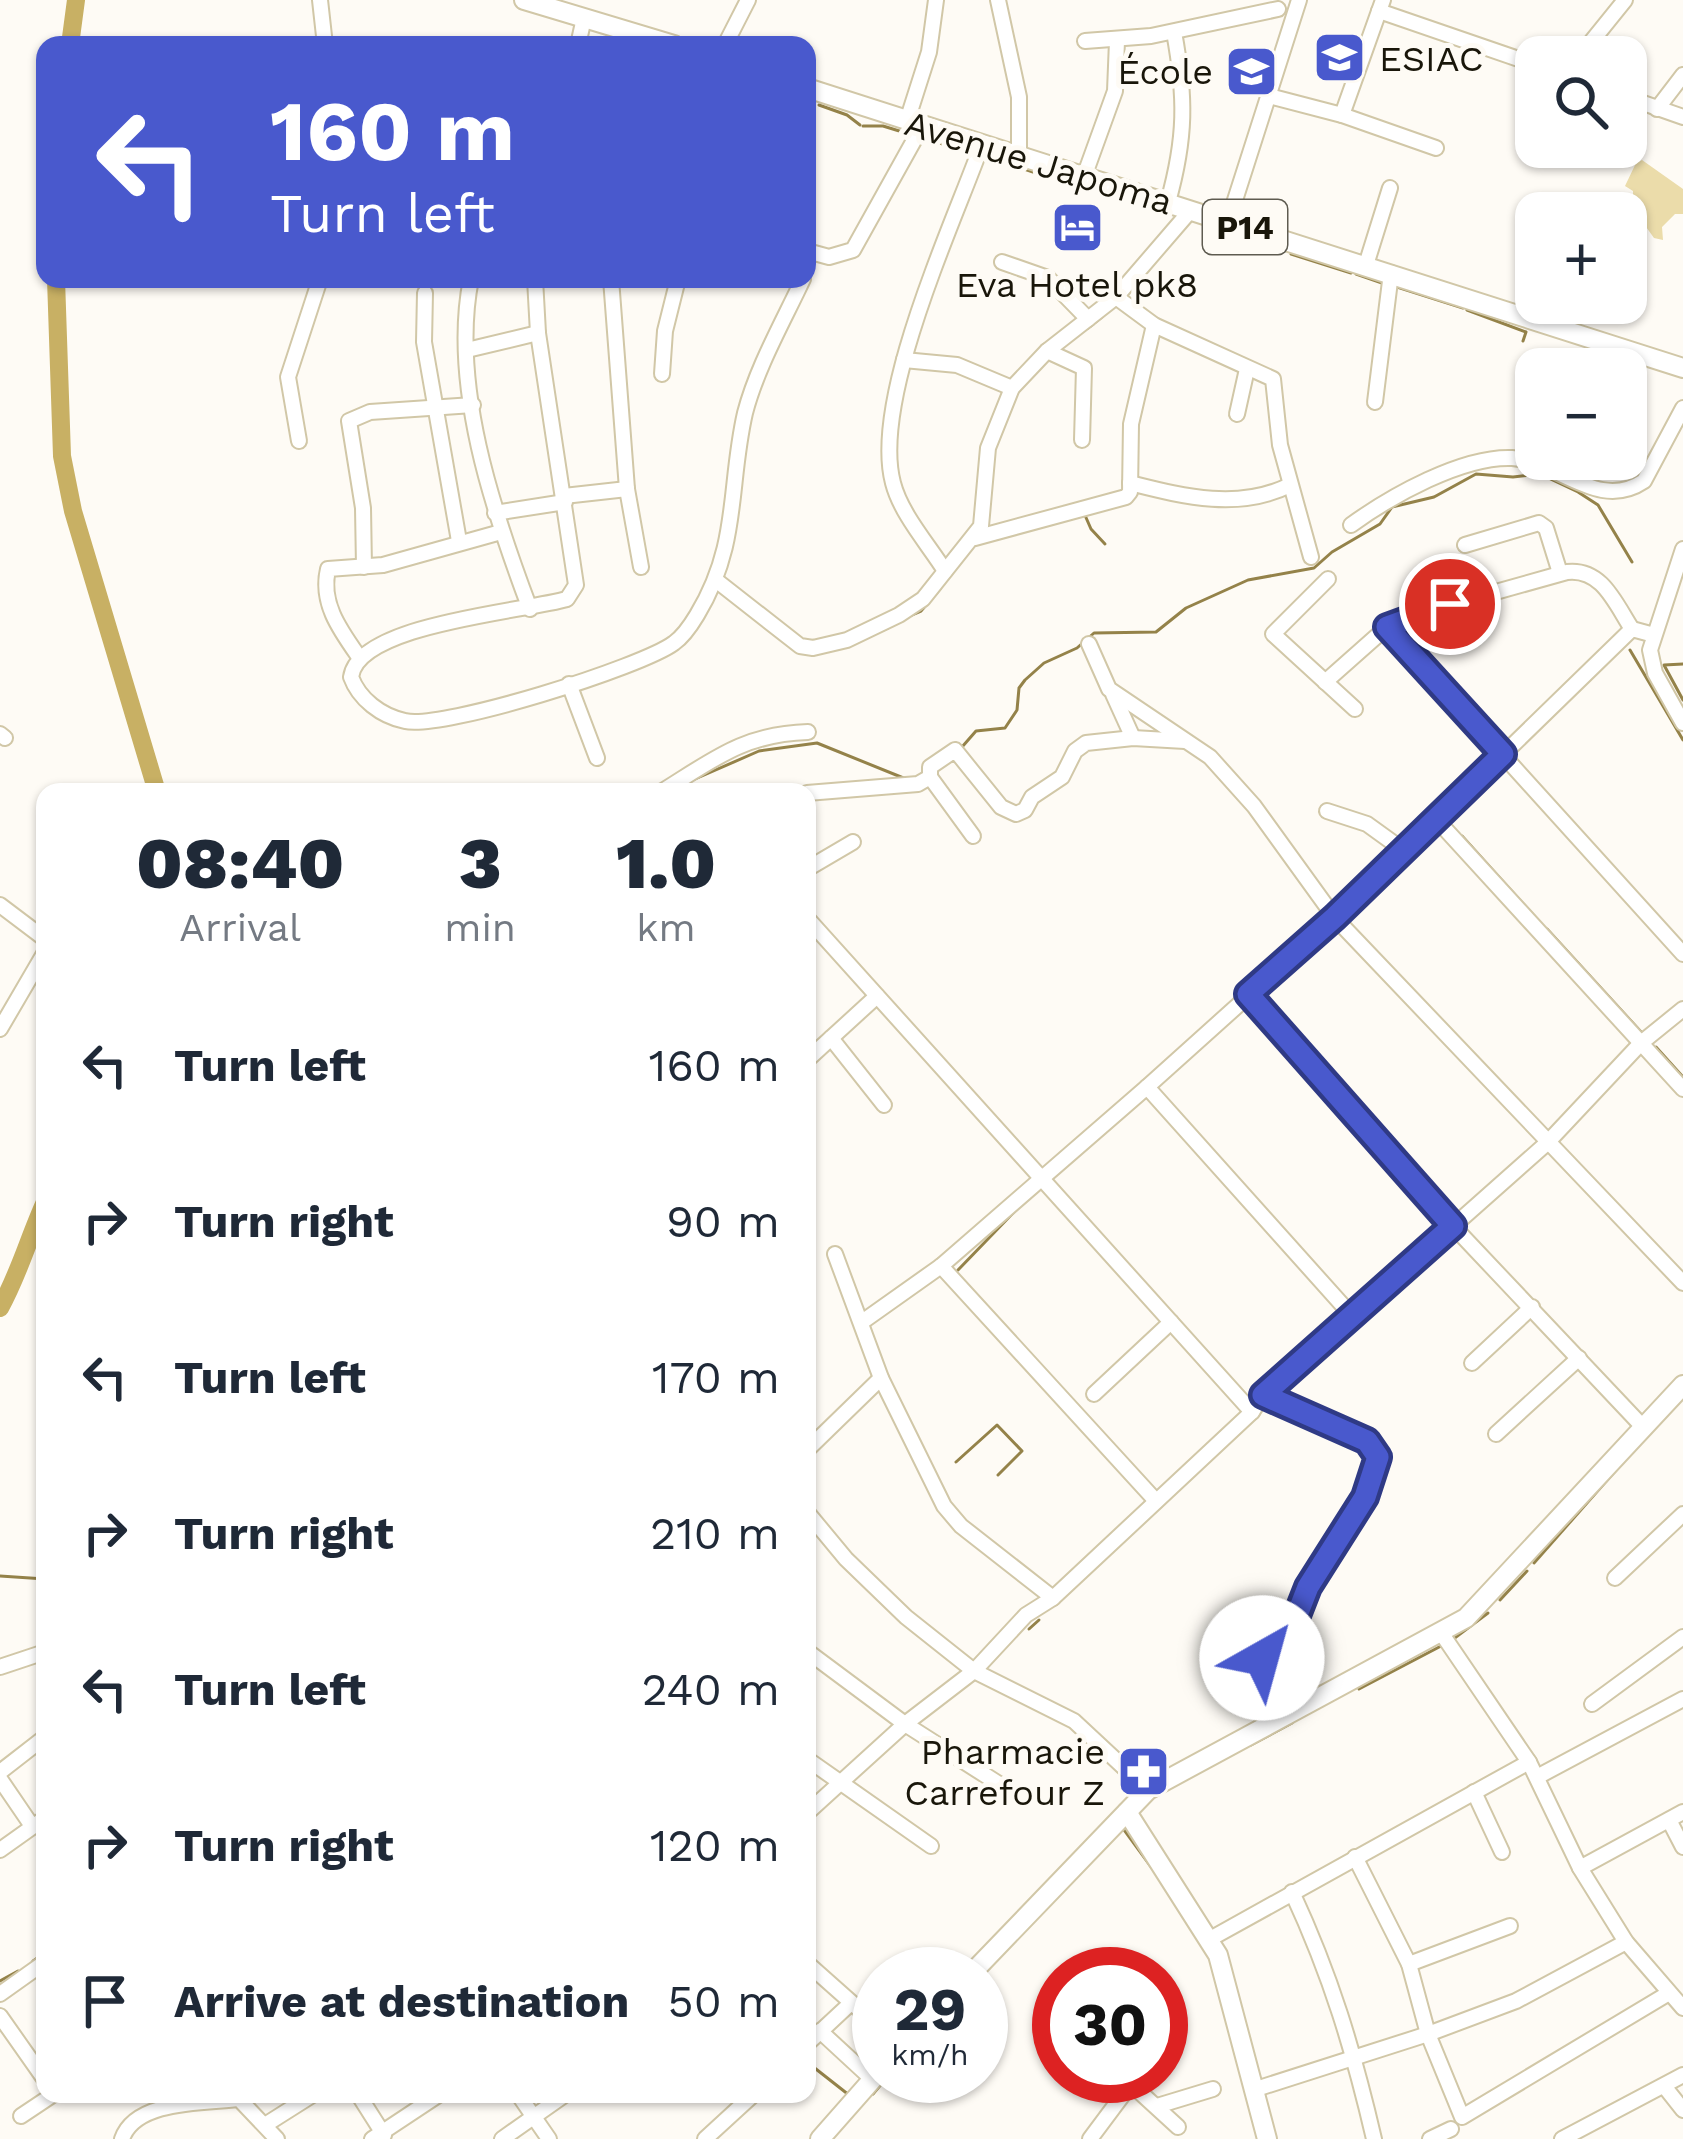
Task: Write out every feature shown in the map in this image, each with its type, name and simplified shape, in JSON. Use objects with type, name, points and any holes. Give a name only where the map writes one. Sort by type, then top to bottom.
[{"type":"main road","points":[[524,0],[644,36]]},
{"type":"main road","name":"Avenue Japoma","points":[[816,91],[1683,368]]},
{"type":"main road","points":[[997,1947],[1148,1790],[1442,1634],[1486,1600],[1683,1385]]},
{"type":"main road","points":[[1127,1812],[1210,1939],[1224,1972],[1267,2139]]},
{"type":"main road","points":[[820,2139],[852,2102]]},
{"type":"street","points":[[320,0],[324,36]]},
{"type":"street","points":[[730,36],[748,0]]},
{"type":"street","points":[[816,254],[829,257],[854,250],[915,124],[936,0]]},
{"type":"street","points":[[998,0],[1018,97],[1019,154]]},
{"type":"street","points":[[1228,221],[1299,0]]},
{"type":"street","points":[[1596,36],[1625,0]]},
{"type":"street","points":[[1085,41],[1174,32],[1278,4],[1284,46]]},
{"type":"street","points":[[1342,116],[1381,6],[1515,57]]},
{"type":"street","points":[[580,36],[584,18]]},
{"type":"street","points":[[1168,202],[1184,134],[1174,32]]},
{"type":"street","points":[[1085,174],[1114,91],[1118,41]]},
{"type":"street","points":[[1657,109],[1683,75]]},
{"type":"street","points":[[1269,96],[1436,148]]},
{"type":"street","points":[[1647,105],[1683,117]]},
{"type":"street","points":[[945,571],[894,489],[890,426],[904,360],[982,144]]},
{"type":"street","points":[[1366,265],[1390,188]]},
{"type":"street","points":[[717,581],[787,638],[813,648],[847,640],[912,608],[975,538],[984,517],[988,448],[1012,388],[1046,351],[1116,297],[1191,210]]},
{"type":"street","points":[[1002,262],[1048,278],[1088,319]]},
{"type":"street","points":[[1375,402],[1391,273]]},
{"type":"street","points":[[299,441],[288,377],[317,288]]},
{"type":"street","points":[[469,288],[465,314],[472,405],[495,513],[530,609]]},
{"type":"street","points":[[536,288],[538,333],[576,585],[567,599],[397,636],[359,657],[351,677],[356,691],[391,717],[409,723],[523,701],[654,655],[675,642],[694,621],[717,581],[735,501],[749,398],[798,288]]},
{"type":"street","points":[[612,288],[627,489],[641,567]]},
{"type":"street","points":[[662,374],[664,331],[676,288]]},
{"type":"street","points":[[425,293],[422,329],[459,541]]},
{"type":"street","points":[[1116,297],[1154,325],[1274,382],[1276,419],[1311,557]]},
{"type":"street","points":[[975,538],[1122,500],[1130,491],[1131,424],[1154,325]]},
{"type":"street","points":[[467,350],[538,333]]},
{"type":"street","points":[[1046,351],[1084,368],[1082,440]]},
{"type":"street","points":[[904,360],[957,364],[1012,388]]},
{"type":"street","points":[[1237,414],[1247,368]]},
{"type":"street","points":[[364,567],[362,508],[349,422],[370,412],[472,405]]},
{"type":"street","points":[[1351,525],[1440,474],[1492,460],[1532,462],[1598,491],[1636,486],[1644,481],[1683,408]]},
{"type":"street","points":[[1130,483],[1203,500],[1269,493],[1290,485]]},
{"type":"street","points":[[495,513],[627,489]]},
{"type":"street","points":[[1466,545],[1543,524],[1560,573]]},
{"type":"street","points":[[359,657],[332,616],[325,573],[331,568],[394,563],[501,532]]},
{"type":"street","points":[[1683,549],[1654,635],[1651,662],[1683,723]]},
{"type":"street","points":[[1325,682],[1387,627],[1418,613],[1560,573],[1578,571],[1597,578],[1632,629],[1654,635]]},
{"type":"street","points":[[1328,579],[1274,634],[1355,709]]},
{"type":"street","points":[[1387,627],[1683,954]]},
{"type":"street","points":[[862,1322],[941,1266],[1147,1087],[1335,917],[1632,629]]},
{"type":"street","points":[[1089,644],[1133,738]]},
{"type":"street","points":[[1102,679],[1117,696],[1190,741],[1254,806],[1335,917],[1683,1283]]},
{"type":"street","points":[[568,685],[597,758]]},
{"type":"street","points":[[689,783],[726,749],[771,734],[808,732]]},
{"type":"street","points":[[974,836],[930,777],[930,766],[953,750],[1001,807],[1016,814],[1062,777],[1079,746],[1133,738],[1190,741]]},
{"type":"street","points":[[816,792],[906,787],[930,777]]},
{"type":"street","points":[[1327,811],[1367,824],[1403,850]]},
{"type":"street","points":[[1436,819],[1683,1089]]},
{"type":"street","points":[[816,860],[853,842]]},
{"type":"street","points":[[0,905],[36,932]]},
{"type":"street","points":[[816,928],[1252,1412]]},
{"type":"street","points":[[0,1029],[36,967]]},
{"type":"street","points":[[1248,994],[1453,1226],[1643,1427]]},
{"type":"street","points":[[816,1052],[878,996]]},
{"type":"street","points":[[816,1805],[905,1724],[974,1671],[1001,1638],[1053,1598],[1252,1412],[1263,1395],[1546,1143],[1641,1043],[1683,1009]]},
{"type":"street","points":[[831,1038],[884,1105]]},
{"type":"street","points":[[1147,1087],[1354,1318]]},
{"type":"street","points":[[835,1254],[881,1378],[953,1518],[1053,1598]]},
{"type":"street","points":[[941,1266],[1156,1502]]},
{"type":"street","points":[[1472,1363],[1532,1307]]},
{"type":"street","points":[[1094,1394],[1171,1322]]},
{"type":"street","points":[[1496,1435],[1579,1358]]},
{"type":"street","points":[[816,1441],[881,1378]]},
{"type":"street","points":[[1263,1395],[1367,1441],[1378,1457],[1365,1497],[1308,1587],[1290,1633],[1263,1654],[1288,1716]]},
{"type":"street","points":[[1615,1578],[1683,1514]]},
{"type":"street","points":[[816,1523],[906,1617],[974,1671],[1075,1721],[1148,1790]]},
{"type":"street","points":[[1442,1634],[1529,1762],[1580,1868],[1626,1942],[1683,2008]]},
{"type":"street","points":[[1592,1704],[1683,1636]]},
{"type":"street","points":[[0,1667],[36,1655]]},
{"type":"street","points":[[816,1658],[905,1724],[999,1784]]},
{"type":"street","points":[[1537,1777],[1683,1699]]},
{"type":"street","points":[[36,1744],[0,1776],[36,1818]]},
{"type":"street","points":[[1210,1939],[1529,1762]]},
{"type":"street","points":[[816,1766],[931,1846]]},
{"type":"street","points":[[1474,1792],[1502,1852]]},
{"type":"street","points":[[1580,1868],[1676,1816],[1683,1847]]},
{"type":"street","points":[[0,1850],[36,1824]]},
{"type":"street","points":[[1354,1857],[1409,1964],[1428,2033],[1460,2116],[1466,2117],[1669,1993]]},
{"type":"street","points":[[1292,1892],[1328,1969],[1374,2139]]},
{"type":"street","points":[[1409,1964],[1510,1925]]},
{"type":"street","points":[[1253,2090],[1522,1998],[1626,1942]]},
{"type":"street","points":[[0,1994],[36,1969]]},
{"type":"street","points":[[816,1971],[850,2003],[816,2035]]},
{"type":"street","points":[[0,2016],[36,2067]]},
{"type":"street","points":[[820,2031],[852,2057]]},
{"type":"street","points":[[1562,2139],[1582,2134],[1683,2074]]},
{"type":"street","points":[[1090,2139],[1128,2085],[1137,2086],[1178,2127]]},
{"type":"street","points":[[1664,2086],[1683,2110]]},
{"type":"street","points":[[1157,2106],[1213,2089]]},
{"type":"street","points":[[21,2116],[40,2103]]},
{"type":"street","points":[[122,2139],[130,2122],[147,2113],[209,2103]]},
{"type":"street","points":[[244,2103],[277,2139]]},
{"type":"street","points":[[266,2126],[300,2103]]},
{"type":"street","points":[[363,2103],[380,2136],[427,2103]]},
{"type":"street","points":[[523,2103],[549,2139]]},
{"type":"street","points":[[502,2139],[554,2103]]},
{"type":"street","points":[[710,2138],[745,2103]]},
{"type":"street","points":[[1430,2139],[1451,2129]]},
{"type":"shaded area","points":[[1647,164],[1683,189],[1683,214],[1675,214],[1662,227],[1663,240],[1654,238],[1647,228],[1647,192],[1633,192],[1625,186],[1634,168],[1647,168]]},
{"type":"waterway","points":[[71,36],[76,0]]},
{"type":"waterway","points":[[819,105],[860,125]]},
{"type":"waterway","points":[[863,126],[909,134]]},
{"type":"waterway","points":[[924,138],[971,153]]},
{"type":"waterway","points":[[984,156],[1033,172]]},
{"type":"waterway","points":[[1037,173],[1083,187]]},
{"type":"waterway","points":[[1239,237],[1258,243]]},
{"type":"waterway","points":[[1262,244],[1270,246]]},
{"type":"waterway","points":[[1291,254],[1351,273]]},
{"type":"waterway","points":[[1356,274],[1382,283]]},
{"type":"waterway","points":[[1397,287],[1463,308]]},
{"type":"waterway","points":[[56,288],[62,456],[73,511],[154,783]]},
{"type":"waterway","points":[[1467,310],[1526,332],[1523,341]]},
{"type":"waterway","points":[[1088,328],[1103,316]]},
{"type":"waterway","points":[[962,747],[976,731],[1005,728],[1017,710],[1019,688],[1025,680],[1094,633],[1156,632],[1186,608],[1248,580],[1314,568],[1380,524],[1392,507],[1434,497],[1476,474],[1540,474],[1578,492],[1598,505],[1632,562]]},
{"type":"waterway","points":[[1084,513],[1105,544]]},
{"type":"waterway","points":[[907,617],[921,611],[940,589]]},
{"type":"waterway","points":[[870,636],[888,628]]},
{"type":"waterway","points":[[1630,650],[1683,740]]},
{"type":"waterway","points":[[1683,664],[1664,665],[1683,700]]},
{"type":"waterway","points":[[695,779],[759,751],[817,743],[906,779]]},
{"type":"waterway","points":[[1462,836],[1536,918]]},
{"type":"waterway","points":[[1547,929],[1642,1033]]},
{"type":"waterway","points":[[1656,1047],[1683,1077]]},
{"type":"waterway","points":[[958,1270],[1017,1209]]},
{"type":"waterway","points":[[0,1308],[36,1224]]},
{"type":"waterway","points":[[956,1462],[997,1425],[1022,1451],[998,1475]]},
{"type":"waterway","points":[[1534,1563],[1624,1461]]},
{"type":"waterway","points":[[1500,1600],[1527,1571]]},
{"type":"waterway","points":[[0,1576],[36,1578]]},
{"type":"waterway","points":[[1452,1640],[1488,1613]]},
{"type":"waterway","points":[[1029,1629],[1039,1620]]},
{"type":"waterway","points":[[1359,1689],[1443,1645]]},
{"type":"waterway","points":[[1251,1745],[1292,1723]]},
{"type":"waterway","points":[[1122,1827],[1152,1868]]},
{"type":"waterway","points":[[0,1981],[18,1971]]},
{"type":"waterway","points":[[816,2069],[849,2095]]},
{"type":"place","name":"ESIAC","points":[[1340,58]]},
{"type":"place","name":"École","points":[[1252,71]]},
{"type":"place","name":"Eva Hotel pk8","points":[[1077,228]]},
{"type":"place","name":"Pharmacie Carrefour Z","points":[[1144,1772]]},
{"type":"route","points":[[1262,1658],[1265,1650],[1290,1633],[1308,1587],[1354,1519],[1378,1457],[1367,1441],[1263,1395],[1453,1226],[1248,994],[1503,754],[1387,627],[1450,604]]}]
